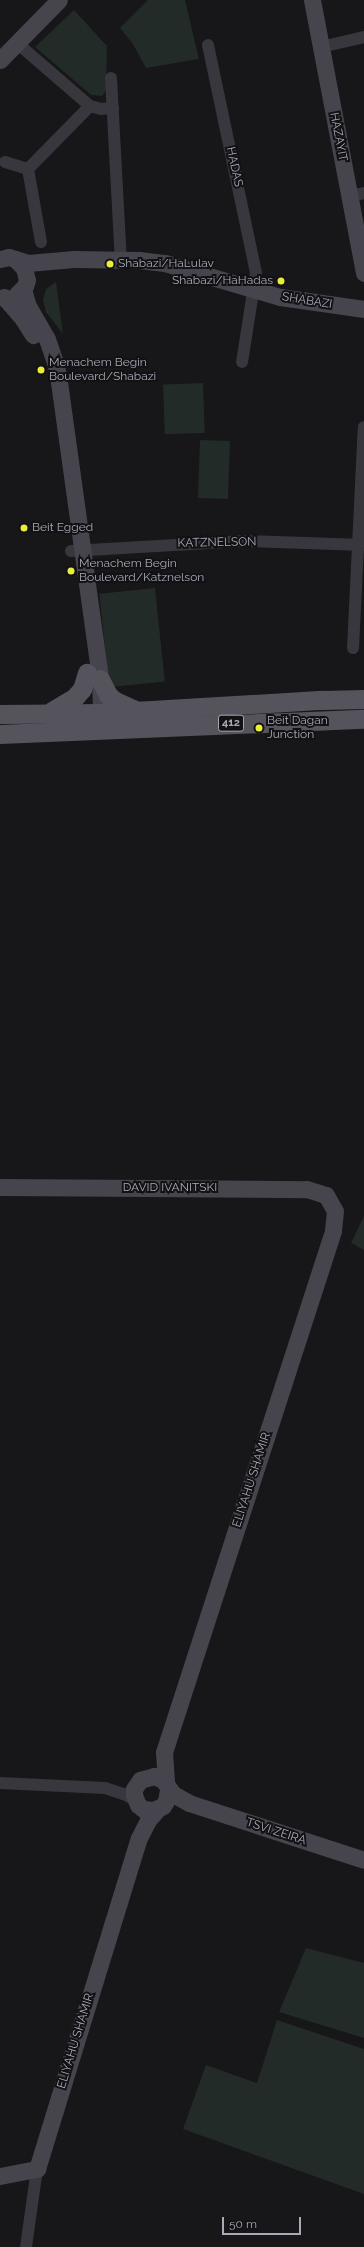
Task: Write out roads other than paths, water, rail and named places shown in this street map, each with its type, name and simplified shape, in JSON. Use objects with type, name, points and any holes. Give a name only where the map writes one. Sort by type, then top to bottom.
[{"type":"main road","points":[[48,712],[76,697],[94,676],[108,695],[115,701],[134,710]]},
{"type":"main road","name":"412","points":[[0,734],[134,710],[364,699]]},
{"type":"main road","name":"412","points":[[0,714],[48,712],[96,718],[364,719]]},
{"type":"street","points":[[0,60],[59,0]]},
{"type":"street","name":"HAZAYIT","points":[[312,0],[321,47],[357,195],[364,274]]},
{"type":"street","points":[[321,47],[364,38]]},
{"type":"street","points":[[18,43],[90,106],[101,109],[113,108]]},
{"type":"street","name":"HADAS","points":[[208,45],[256,273],[242,362]]},
{"type":"street","points":[[111,78],[121,260]]},
{"type":"street","points":[[28,168],[90,106]]},
{"type":"street","points":[[5,162],[28,168]]},
{"type":"street","points":[[28,168],[41,242]]},
{"type":"street","points":[[6,256],[24,268],[27,280],[24,287],[28,306],[48,338],[56,365],[76,550]]},
{"type":"street","name":"SHABAZI","points":[[6,256],[37,263],[62,259],[121,260],[165,264],[280,297],[364,309]]},
{"type":"street","points":[[2,296],[17,295],[35,275],[62,259]]},
{"type":"street","points":[[2,296],[30,330],[45,368],[76,550],[94,676],[96,718]]},
{"type":"street","points":[[353,648],[361,544],[364,427]]},
{"type":"street","name":"KATZNELSON","points":[[76,550],[247,541],[361,544]]},
{"type":"street","name":"DAVID IVANITSKI","points":[[0,1187],[307,1189],[326,1195],[333,1206]]},
{"type":"street","name":"ELIYAHU SHAMIR","points":[[142,1778],[157,1764],[164,1752],[333,1231],[335,1217],[333,1206]]},
{"type":"street","name":"ELIYAHU SHAMIR","points":[[26,2247],[37,2169],[139,1838],[148,1820],[164,1797],[164,1752]]},
{"type":"street","points":[[137,1803],[134,1789],[142,1778]]},
{"type":"street","points":[[0,1783],[105,1788],[124,1794],[148,1810],[164,1797],[159,1778],[142,1778],[105,1788]]},
{"type":"street","name":"TSVI ZEIRA","points":[[164,1797],[170,1803],[188,1803],[364,1860]]},
{"type":"street","name":"ELIYAHU SHAMIR","points":[[137,1803],[140,1816],[139,1838]]},
{"type":"street","points":[[0,2176],[37,2169]]},
{"type":"place","name":"Shabazi/HaLulav","points":[[110,264]]},
{"type":"place","name":"Shabazi/HaHadas","points":[[281,281]]},
{"type":"place","name":"Menachem Begin Boulevard/Shabazi","points":[[41,370]]},
{"type":"place","name":"Beit Egged","points":[[24,528]]},
{"type":"place","name":"Menachem Begin Boulevard/Katznelson","points":[[71,571]]},
{"type":"place","name":"Beit Dagan Junction","points":[[259,728]]}]
